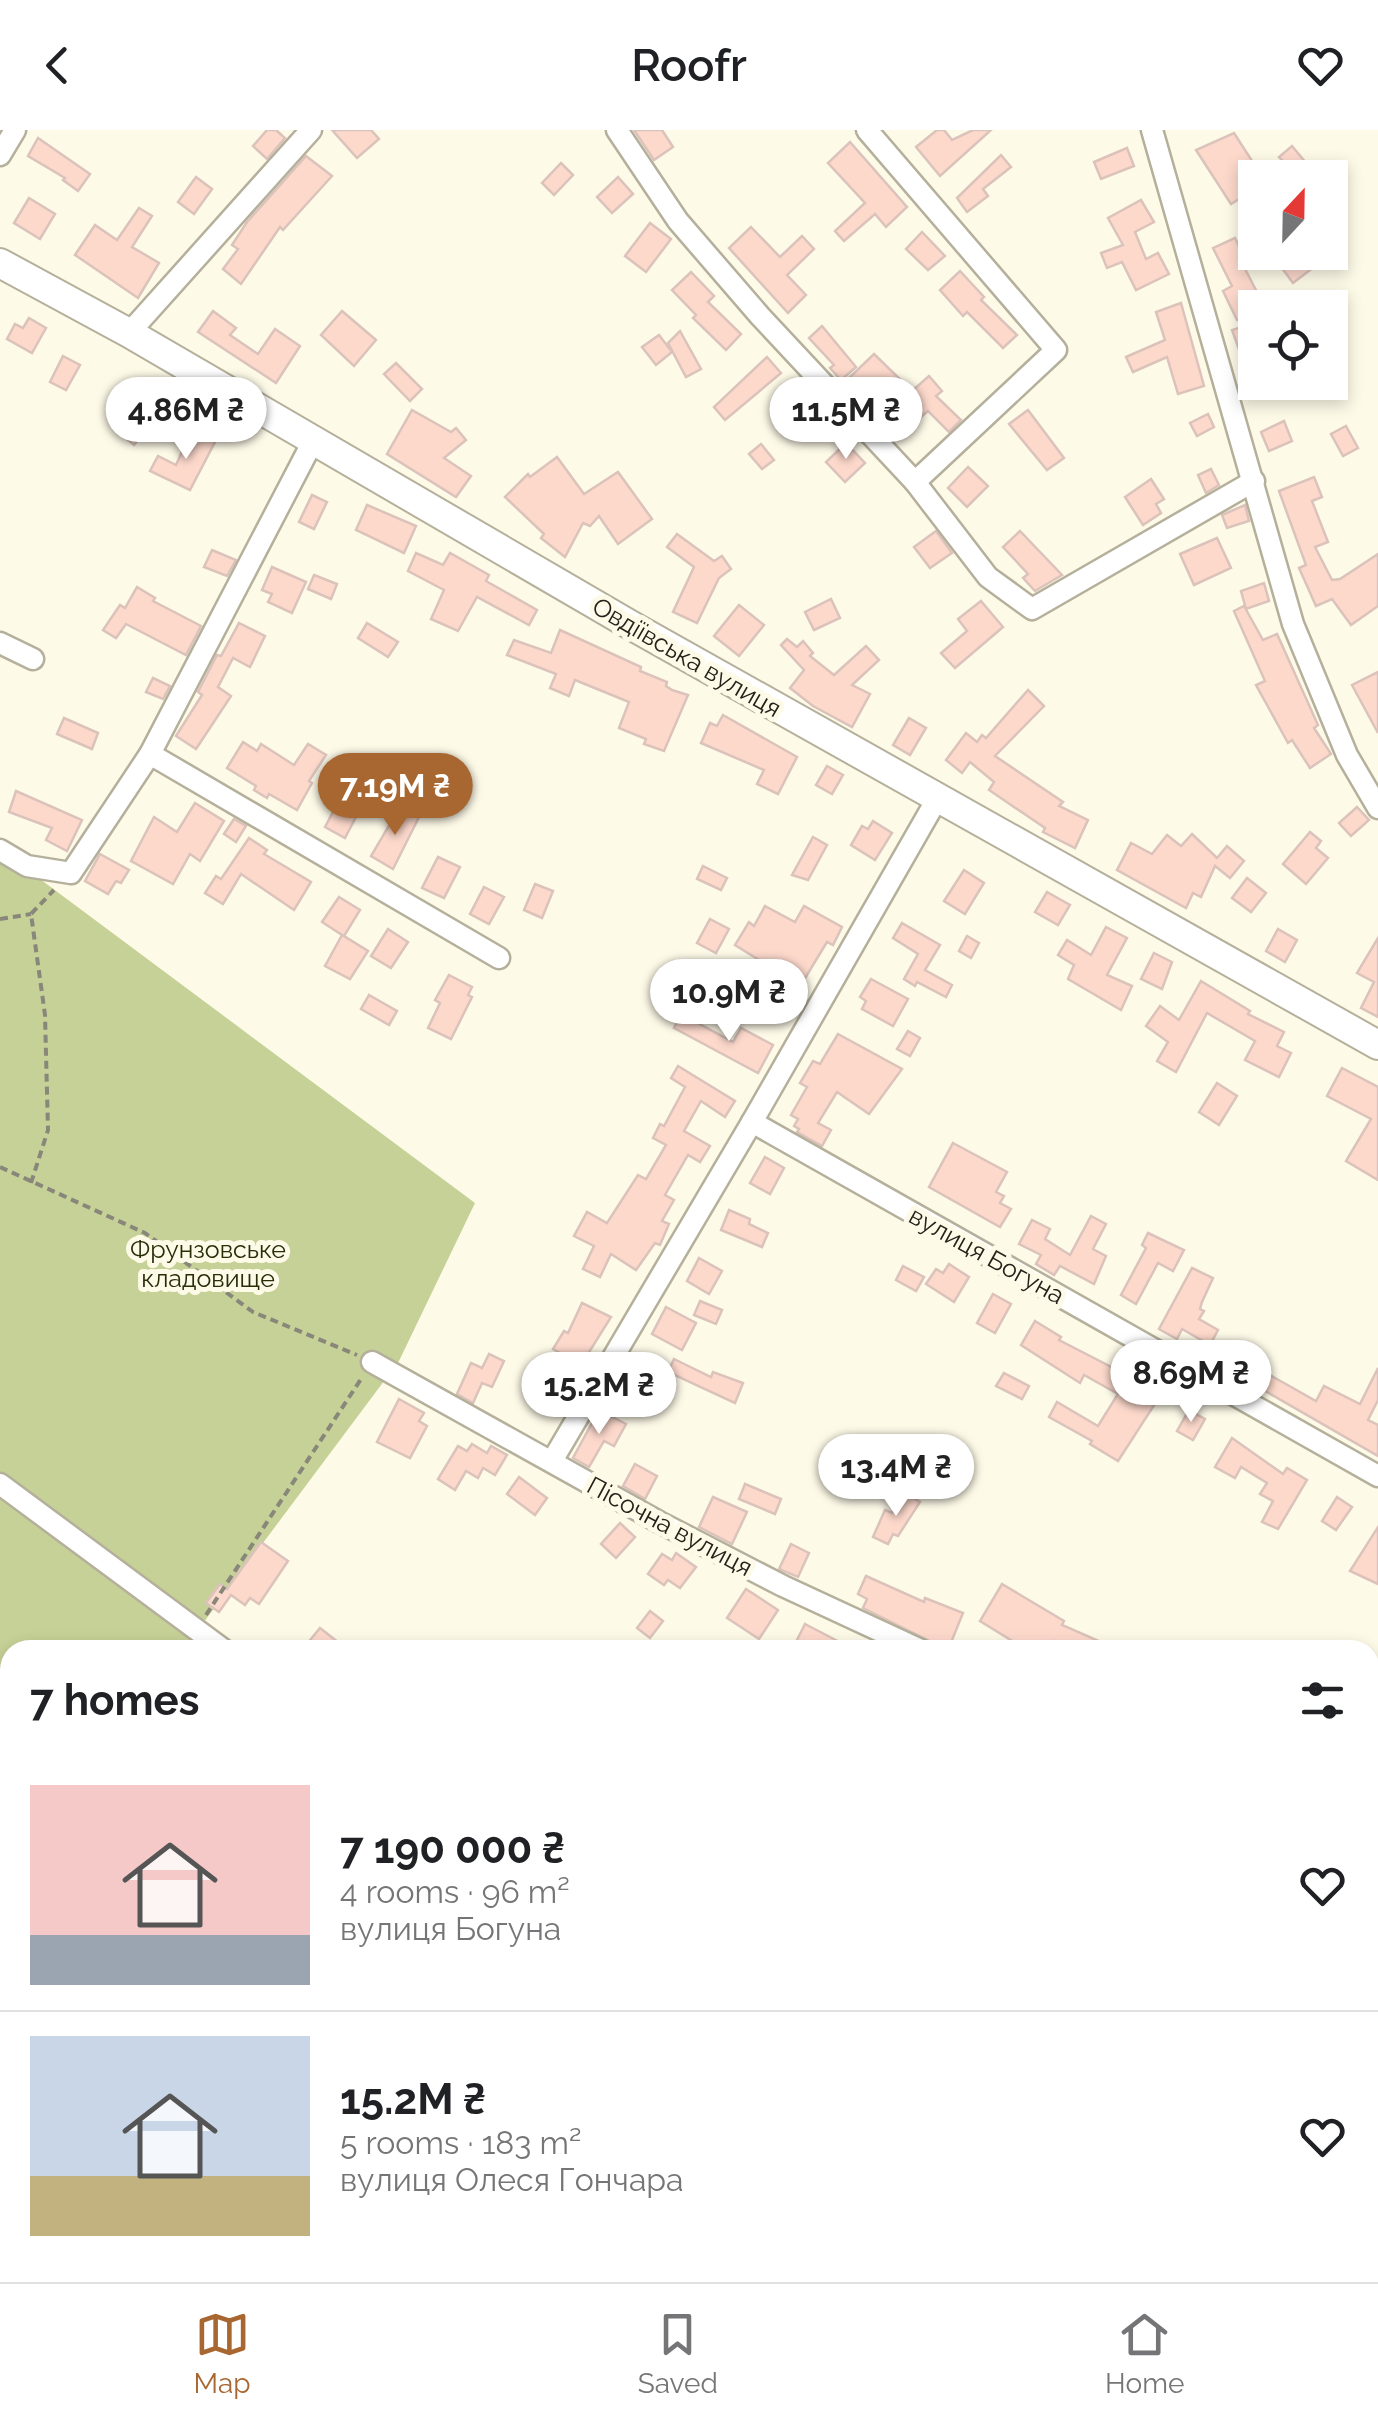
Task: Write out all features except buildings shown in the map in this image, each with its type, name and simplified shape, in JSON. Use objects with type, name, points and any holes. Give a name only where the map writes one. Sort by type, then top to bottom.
[{"type":"main road","name":"Овдіївська вулиця","points":[[0,262],[937,799],[1378,1045]]},
{"type":"street","points":[[0,155],[15,130]]},
{"type":"street","points":[[129,333],[311,130]]},
{"type":"street","points":[[617,130],[690,234],[915,482],[988,577],[1032,608],[1254,481]]},
{"type":"street","points":[[867,130],[1056,350],[915,482]]},
{"type":"street","points":[[1152,130],[1294,624],[1347,755],[1378,808]]},
{"type":"street","points":[[0,850],[27,866],[71,873],[150,754],[312,442]]},
{"type":"street","points":[[0,642],[32,659]]},
{"type":"street","points":[[150,754],[499,958]]},
{"type":"street","points":[[552,1461],[937,799]]},
{"type":"street","name":"вулиця Богуна","points":[[752,1122],[1378,1476]]},
{"type":"street","name":"Пісочна вулиця","points":[[372,1362],[658,1522],[900,1640]]},
{"type":"street","points":[[0,1484],[210,1640]]},
{"type":"path","points":[[0,919],[31,914],[71,873]]},
{"type":"path","points":[[31,914],[45,1014],[48,1130],[31,1182]]},
{"type":"path","points":[[0,1167],[145,1234],[254,1312],[372,1362],[196,1630]]},
{"type":"green space","name":"Фрунзовське кладовище","points":[[0,858],[44,882],[475,1203],[399,1361],[190,1640],[0,1640]]}]
